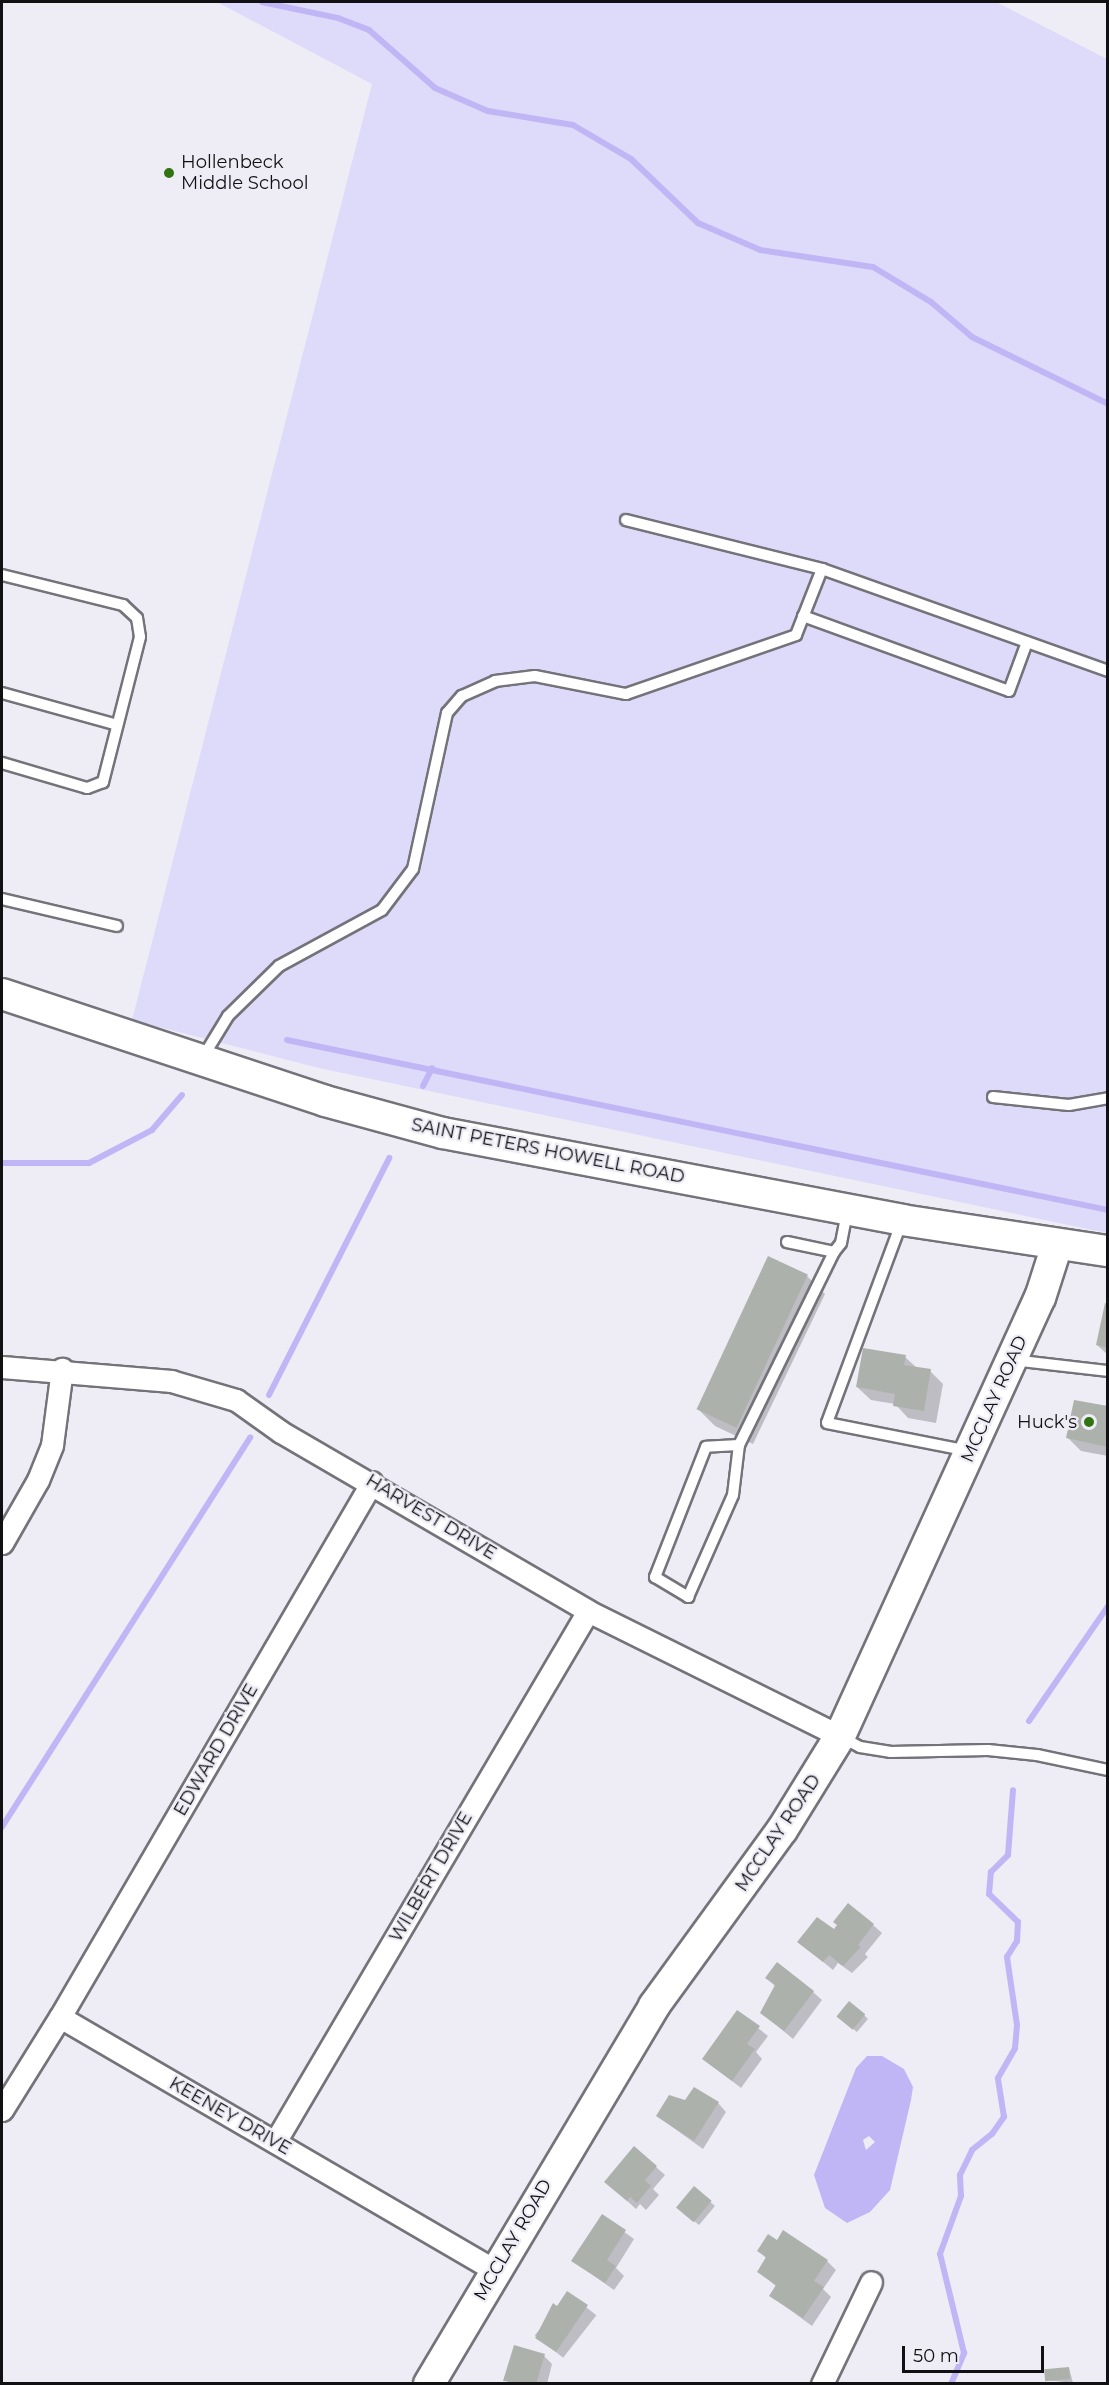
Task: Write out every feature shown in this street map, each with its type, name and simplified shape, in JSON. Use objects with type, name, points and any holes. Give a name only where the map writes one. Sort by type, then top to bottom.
[{"type":"main road","name":"SAINT PETERS HOWELL ROAD","points":[[2,994],[325,1101],[444,1133],[902,1220],[1107,1251]]},
{"type":"main road","name":"MCCLAY ROAD","points":[[429,2384],[654,2006],[782,1830],[840,1736],[1040,1298],[1057,1245]]},
{"type":"street","name":"HARVEST DRIVE","points":[[2,1367],[62,1370],[171,1381],[236,1401],[281,1432],[372,1482],[588,1611],[840,1736]]},
{"type":"street","points":[[2,1543],[38,1480],[52,1445],[62,1370]]},
{"type":"street","name":"EDWARD DRIVE","points":[[60,2017],[372,1482]]},
{"type":"street","name":"WILBERT DRIVE","points":[[275,2142],[588,1611]]},
{"type":"street","points":[[2,2110],[60,2017]]},
{"type":"street","name":"KEENEY DRIVE","points":[[60,2017],[496,2271]]},
{"type":"street","points":[[822,2384],[871,2282]]},
{"type":"lane","points":[[626,520],[822,569],[1107,671]]},
{"type":"lane","points":[[201,1060],[228,1016],[279,966],[382,910],[413,869],[447,713],[462,696],[495,681],[535,676],[626,694],[796,635],[822,569]]},
{"type":"lane","points":[[2,574],[123,605],[138,618],[140,637],[103,782],[87,788],[2,763]]},
{"type":"lane","points":[[803,616],[1010,691],[1027,642]]},
{"type":"lane","points":[[2,694],[117,725]]},
{"type":"lane","points":[[2,899],[117,926]]},
{"type":"lane","points":[[993,1097],[1069,1105],[1107,1098]]},
{"type":"lane","points":[[740,1445],[706,1447],[655,1577],[688,1597],[733,1495],[740,1445],[834,1252],[841,1243],[848,1209]]},
{"type":"lane","points":[[902,1220],[827,1423],[970,1451]]},
{"type":"lane","points":[[786,1242],[834,1252]]},
{"type":"lane","points":[[1011,1360],[1107,1371]]},
{"type":"lane","points":[[840,1736],[860,1747],[890,1752],[988,1750],[1037,1755],[1107,1770]]},
{"type":"shaded area","points":[[217,2],[996,2],[1107,59],[1107,1233],[319,1068],[132,1020],[372,84]]},
{"type":"shaded area","points":[[867,2056],[882,2056],[904,2069],[913,2087],[890,2190],[870,2212],[847,2223],[825,2208],[814,2175],[856,2068]],"holes":[[[869,2136],[875,2142],[866,2150],[863,2140]]]},
{"type":"building","points":[[768,1256],[808,1275],[736,1428],[697,1409]]},
{"type":"building","points":[[1105,1303],[1108,1304],[1108,1348],[1096,1345]]},
{"type":"building","points":[[863,1348],[906,1355],[904,1365],[931,1369],[924,1411],[893,1406],[895,1394],[856,1387]]},
{"type":"building","name":"Huck's","points":[[1074,1400],[1108,1406],[1108,1447],[1066,1438]]},
{"type":"building","points":[[848,1903],[874,1924],[858,1945],[861,1947],[843,1966],[829,1955],[823,1962],[797,1942],[817,1917],[834,1929],[837,1925],[833,1922]]},
{"type":"building","points":[[777,1962],[814,1991],[784,2031],[760,2013],[775,1985],[765,1978]]},
{"type":"building","points":[[849,2001],[865,2014],[853,2030],[836,2017]]},
{"type":"building","points":[[737,2010],[760,2026],[747,2044],[755,2049],[732,2081],[702,2059]]},
{"type":"building","points":[[694,2087],[719,2102],[694,2141],[656,2116],[669,2095],[685,2100]]},
{"type":"building","points":[[634,2146],[657,2166],[645,2180],[651,2186],[637,2203],[630,2197],[627,2201],[604,2182]]},
{"type":"building","points":[[694,2186],[712,2201],[694,2222],[676,2207]]},
{"type":"building","points":[[602,2214],[626,2230],[607,2260],[616,2266],[605,2283],[571,2261]]},
{"type":"building","points":[[783,2230],[828,2260],[814,2281],[824,2287],[803,2318],[769,2296],[776,2285],[757,2272],[766,2257],[757,2251],[768,2234],[777,2240]]},
{"type":"building","points":[[567,2291],[588,2305],[556,2352],[535,2338],[553,2303],[557,2306]]},
{"type":"building","points":[[514,2345],[545,2354],[536,2384],[503,2381]]},
{"type":"building","points":[[1069,2367],[1070,2379],[1045,2381],[1044,2369]]},
{"type":"waterway","points":[[262,2],[338,18],[369,30],[435,88],[488,111],[573,125],[631,159],[698,223],[760,250],[873,267],[931,302],[972,337],[1108,404]]},
{"type":"waterway","points":[[287,1040],[1108,1210]]},
{"type":"waterway","points":[[423,1086],[432,1068]]},
{"type":"waterway","points":[[2,1163],[89,1163],[152,1130],[182,1095]]},
{"type":"waterway","points":[[269,1395],[389,1158]]},
{"type":"waterway","points":[[2,1827],[250,1437]]},
{"type":"waterway","points":[[1029,1721],[1108,1606]]},
{"type":"waterway","points":[[951,2384],[964,2353],[940,2254],[961,2196],[960,2175],[972,2150],[992,2134],[1004,2117],[998,2078],[1015,2048],[1017,2025],[1007,1957],[1017,1941],[1018,1922],[989,1894],[991,1872],[1008,1855],[1013,1790]]},
{"type":"place","name":"Hollenbeck Middle School","points":[[169,173]]},
{"type":"place","name":"Huck's","points":[[1089,1422]]}]
